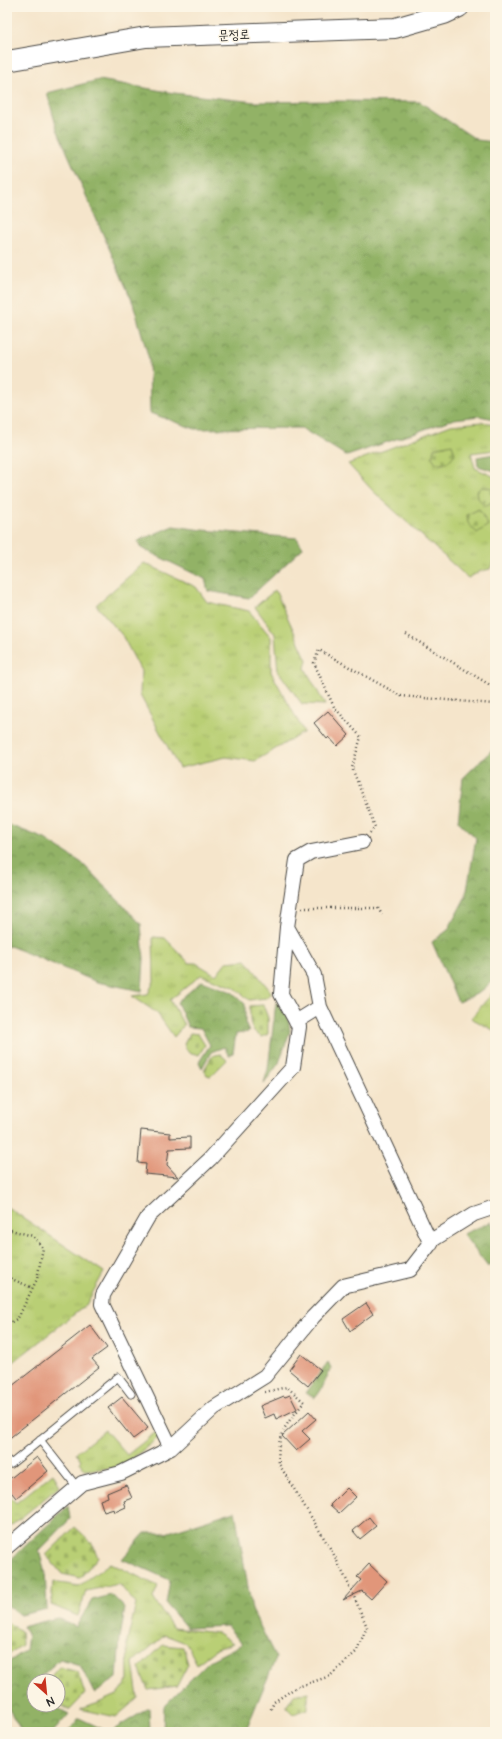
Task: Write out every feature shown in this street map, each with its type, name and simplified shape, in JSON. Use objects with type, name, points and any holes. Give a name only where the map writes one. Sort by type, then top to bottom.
[{"type":"main road","name":"문정로","points":[[7,60],[146,37],[395,28],[444,14],[459,7]]},
{"type":"street","points":[[171,1448],[102,1304],[103,1295],[148,1217],[210,1159],[293,1066],[299,1027],[281,994],[287,927],[297,860],[311,852],[362,842]]},
{"type":"street","points":[[287,927],[314,975],[320,1007],[430,1244]]},
{"type":"street","points":[[296,1022],[320,1007]]},
{"type":"street","points":[[7,1547],[82,1483],[121,1473],[171,1448],[214,1408],[265,1376],[313,1317],[343,1286],[410,1270],[434,1239],[474,1214],[495,1207]]},
{"type":"lane","points":[[7,1460],[11,1464],[118,1377],[131,1394]]},
{"type":"lane","points":[[40,1440],[77,1487]]},
{"type":"path","points":[[406,634],[495,688]]},
{"type":"path","points":[[362,842],[376,827],[352,768],[361,737],[334,707],[314,663],[319,650],[401,696],[493,704],[495,702]]},
{"type":"path","points":[[290,908],[378,908],[382,915]]},
{"type":"path","points":[[7,1230],[33,1236],[43,1248],[37,1279],[33,1288],[18,1318],[7,1325]]},
{"type":"path","points":[[7,1277],[33,1288]]},
{"type":"path","points":[[243,1390],[258,1394],[287,1387],[304,1402],[282,1430],[277,1448],[279,1464],[333,1553],[367,1627],[356,1652],[330,1676],[294,1688],[274,1702],[270,1711]]},
{"type":"green space","points":[[99,80],[174,93],[255,102],[420,102],[477,140],[495,142],[495,419],[479,416],[454,419],[347,456],[301,428],[195,429],[150,413],[149,359],[133,303],[57,129],[47,93]]},
{"type":"green space","points":[[482,422],[495,424],[495,450],[471,453],[475,468],[495,477],[495,557],[490,569],[481,571],[468,578],[374,492],[348,464],[451,425]]},
{"type":"green space","points":[[452,444],[455,454],[447,463],[436,463],[432,457],[434,448]]},
{"type":"green space","points":[[495,454],[495,471],[478,466],[477,457]]},
{"type":"green space","points":[[482,487],[493,488],[495,491],[495,500],[485,506],[478,498],[477,491]]},
{"type":"green space","points":[[479,509],[488,525],[477,533],[468,523],[467,515]]},
{"type":"green space","points":[[173,526],[297,538],[303,548],[249,598],[208,591],[205,579],[141,548],[138,541]]},
{"type":"green space","points":[[144,563],[196,587],[207,602],[249,611],[271,637],[271,672],[304,732],[255,761],[226,757],[179,768],[140,695],[141,671],[122,635],[96,605]]},
{"type":"green space","points":[[275,590],[307,660],[305,668],[325,705],[302,704],[278,671],[275,634],[255,607]]},
{"type":"green space","points":[[495,747],[495,979],[479,993],[458,1002],[432,942],[448,930],[466,896],[476,838],[458,821],[463,778]]},
{"type":"green space","points":[[7,824],[45,839],[82,863],[141,924],[144,959],[142,991],[97,982],[10,946],[7,947]]},
{"type":"green space","points":[[153,937],[165,938],[189,963],[196,963],[216,975],[226,962],[246,960],[272,993],[266,998],[249,1000],[234,987],[201,975],[170,1000],[184,1025],[174,1037],[157,1013],[132,996],[148,994],[154,981]]},
{"type":"green space","points":[[202,981],[232,992],[245,1004],[245,1023],[249,1032],[236,1034],[233,1053],[229,1056],[224,1047],[211,1052],[202,1068],[199,1062],[210,1045],[201,1028],[188,1027],[177,1002]]},
{"type":"green space","points":[[495,990],[495,1031],[471,1018]]},
{"type":"green space","points":[[276,1002],[288,1016],[290,1031],[279,1063],[264,1083],[268,1069]]},
{"type":"green space","points":[[263,1005],[268,1018],[268,1034],[262,1037],[252,1028],[250,1020],[250,1006]]},
{"type":"green space","points":[[190,1033],[198,1034],[205,1045],[199,1055],[188,1052],[184,1044]]},
{"type":"green space","points":[[220,1054],[227,1060],[211,1076],[207,1075],[204,1070],[212,1056]]},
{"type":"green space","points":[[7,1207],[104,1272],[86,1305],[7,1367]]},
{"type":"green space","points":[[491,1222],[495,1229],[495,1258],[488,1267],[463,1234]]},
{"type":"green space","points":[[328,1362],[331,1368],[318,1394],[315,1398],[305,1393]]},
{"type":"green space","points":[[105,1430],[127,1455],[156,1432],[159,1437],[128,1462],[113,1468],[85,1470],[79,1462],[81,1460],[76,1453]]},
{"type":"green space","points":[[53,1473],[60,1486],[7,1529],[7,1492],[16,1503]]},
{"type":"green space","points":[[68,1506],[70,1519],[39,1551],[45,1572],[47,1609],[20,1615],[7,1605],[7,1563]]},
{"type":"green space","points":[[235,1511],[252,1610],[276,1658],[245,1732],[163,1732],[164,1706],[209,1661],[242,1644],[227,1626],[187,1628],[166,1604],[170,1580],[122,1559],[145,1533],[166,1533]]},
{"type":"green space","points":[[75,1527],[91,1542],[98,1557],[80,1578],[62,1574],[46,1555]]},
{"type":"green space","points":[[110,1563],[158,1586],[153,1598],[173,1628],[218,1633],[233,1643],[216,1649],[197,1664],[186,1643],[165,1635],[133,1662],[138,1698],[116,1717],[80,1709],[96,1704],[118,1694],[128,1680],[127,1642],[136,1604],[119,1584],[86,1591],[78,1616],[51,1605],[53,1582],[79,1586]]},
{"type":"green space","points":[[112,1595],[125,1608],[120,1638],[117,1678],[94,1693],[80,1665],[60,1659],[45,1673],[26,1673],[26,1713],[66,1712],[69,1714],[53,1732],[22,1732],[7,1706],[7,1663],[26,1650],[28,1635],[22,1627],[57,1618],[76,1627],[92,1600]]},
{"type":"green space","points":[[7,1622],[21,1631],[22,1645],[7,1655]]},
{"type":"green space","points":[[163,1645],[183,1647],[188,1664],[177,1686],[148,1690],[139,1668]]},
{"type":"green space","points":[[59,1667],[78,1672],[85,1694],[70,1710],[66,1708],[66,1673],[54,1673]]},
{"type":"green space","points":[[308,1692],[308,1709],[293,1714],[286,1707],[294,1695]]},
{"type":"green space","points":[[149,1708],[150,1732],[110,1732]]},
{"type":"green space","points":[[79,1718],[109,1732],[68,1732]]},
{"type":"building","points":[[328,711],[349,735],[337,746],[329,737],[327,739],[314,723]]},
{"type":"building","points":[[141,1130],[170,1133],[170,1138],[190,1137],[190,1148],[169,1149],[167,1165],[178,1177],[145,1174],[146,1164],[138,1163]]},
{"type":"building","points":[[366,1303],[373,1314],[350,1331],[343,1319]]},
{"type":"building","points":[[90,1325],[107,1348],[92,1359],[99,1367],[7,1440],[7,1390]]},
{"type":"building","points":[[301,1354],[321,1370],[308,1386],[289,1370]]},
{"type":"building","points":[[290,1395],[297,1409],[276,1419],[274,1414],[265,1418],[260,1406]]},
{"type":"building","points":[[122,1397],[148,1428],[133,1439],[108,1408]]},
{"type":"building","points":[[309,1411],[316,1419],[302,1431],[310,1439],[296,1451],[282,1436]]},
{"type":"building","points":[[37,1457],[48,1471],[16,1498],[7,1487],[7,1481]]},
{"type":"building","points":[[126,1485],[132,1498],[124,1501],[126,1507],[115,1512],[114,1509],[104,1512],[100,1500],[108,1497],[107,1493]]},
{"type":"building","points":[[347,1488],[356,1497],[339,1513],[330,1505]]},
{"type":"building","points":[[369,1517],[376,1526],[360,1539],[353,1531]]},
{"type":"building","points":[[369,1564],[387,1581],[371,1599],[362,1591],[343,1600],[361,1580],[357,1577]]}]
